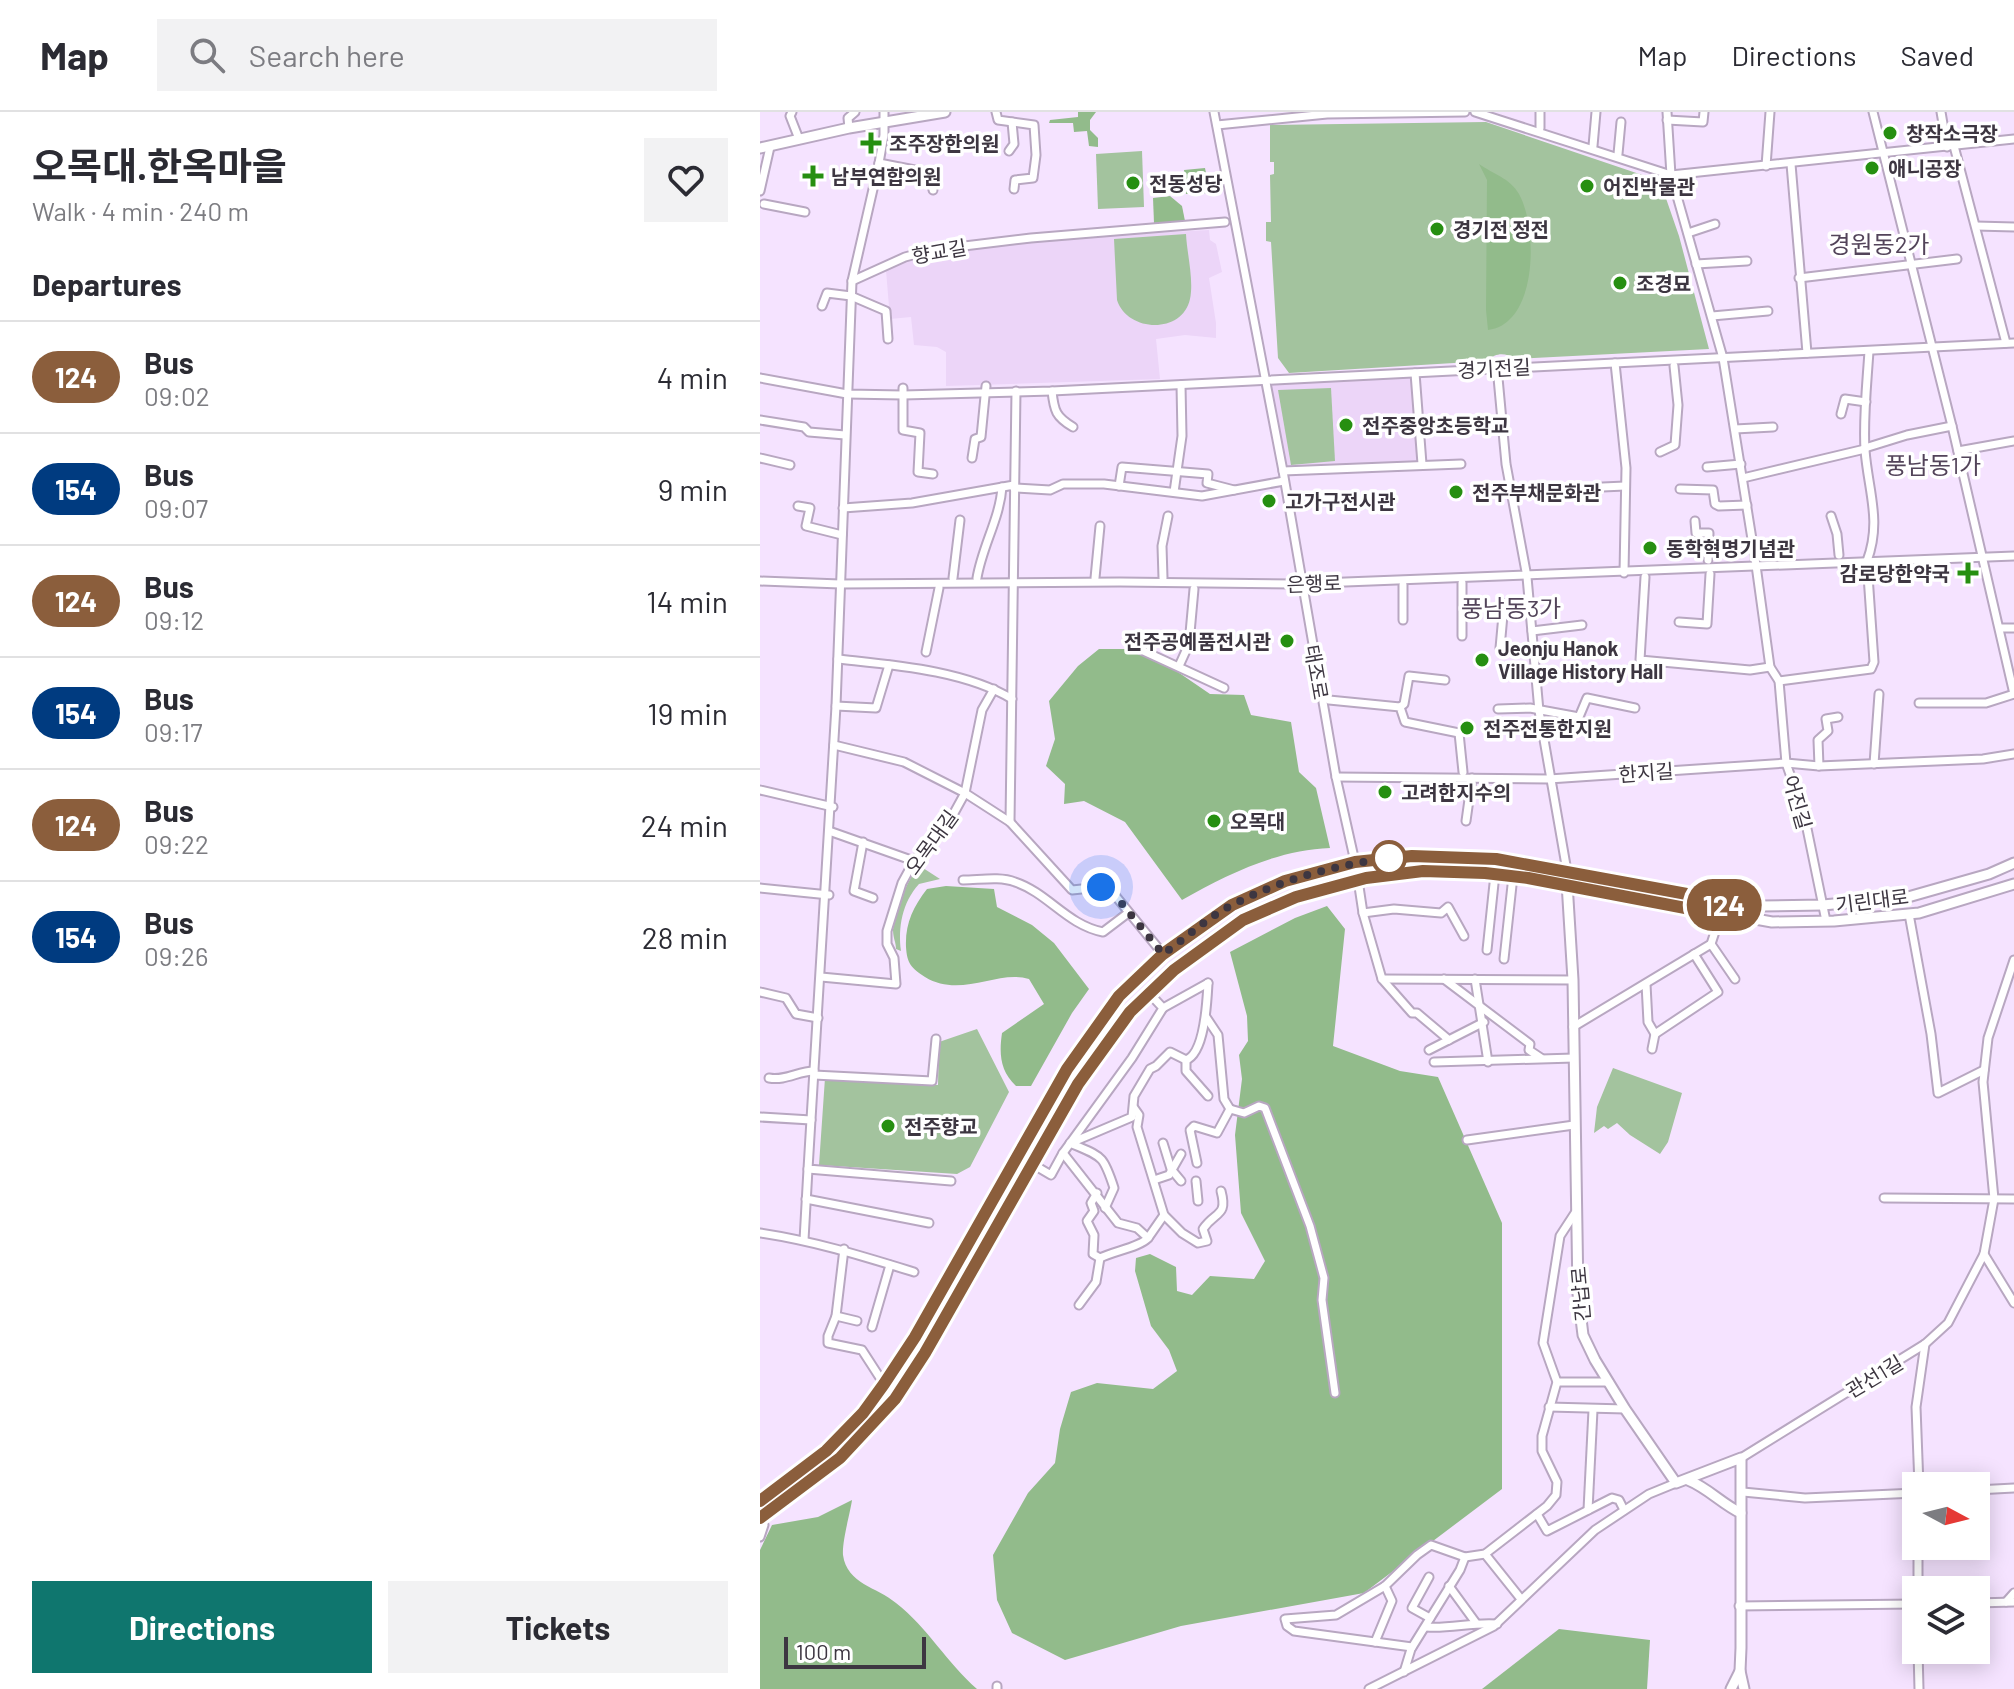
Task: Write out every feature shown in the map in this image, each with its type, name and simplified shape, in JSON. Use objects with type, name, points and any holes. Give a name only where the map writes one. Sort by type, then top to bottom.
[{"type":"street","points":[[792,112],[790,116],[799,139]]},
{"type":"street","points":[[849,128],[848,118],[855,112]]},
{"type":"street","points":[[804,1240],[832,806],[852,281],[879,163],[884,112]]},
{"type":"street","points":[[760,191],[764,148],[849,128],[945,112]]},
{"type":"street","points":[[996,112],[998,120],[1034,125],[1036,155],[1033,178],[1015,180],[1014,189]]},
{"type":"street","name":"태조로","points":[[1214,112],[1283,471],[1336,777],[1355,862]]},
{"type":"street","points":[[1217,125],[1327,114],[1465,112]]},
{"type":"street","points":[[1475,112],[1671,175],[2014,139]]},
{"type":"street","points":[[1540,112],[1540,128]]},
{"type":"street","points":[[1593,146],[1596,112]]},
{"type":"street","name":"어진길","points":[[1704,112],[1703,122],[1667,116],[1671,175],[1723,358],[1770,667],[1779,681],[1786,763],[1804,814],[1826,921]]},
{"type":"street","points":[[1766,166],[1770,112]]},
{"type":"street","points":[[1873,112],[1933,347],[2014,694],[1986,703],[1919,703]]},
{"type":"street","name":"경기전길","points":[[760,378],[847,394],[1052,391],[2010,343],[1941,112]]},
{"type":"street","points":[[1009,151],[1014,144],[1012,122]]},
{"type":"street","points":[[1618,154],[1621,122]]},
{"type":"street","points":[[879,163],[930,173],[933,190]]},
{"type":"street","points":[[1791,164],[1807,353]]},
{"type":"street","points":[[764,204],[805,212]]},
{"type":"street","name":"향교길","points":[[852,281],[905,257],[931,250],[1031,238],[1225,222]]},
{"type":"street","points":[[1688,233],[1715,224]]},
{"type":"street","points":[[1976,226],[2014,227]]},
{"type":"street","points":[[1799,278],[1957,259]]},
{"type":"street","points":[[1696,264],[1747,261]]},
{"type":"street","points":[[822,306],[827,293],[851,296],[886,311],[888,339]]},
{"type":"street","points":[[1712,316],[1768,311]]},
{"type":"street","points":[[1779,681],[1871,669],[1874,662],[1867,561],[1873,545],[1874,502],[1865,448],[1869,351]]},
{"type":"street","points":[[1615,363],[1626,468],[1624,573]]},
{"type":"street","points":[[1660,452],[1675,445],[1678,405],[1674,366]]},
{"type":"street","points":[[1497,367],[1510,491],[1527,577],[1539,711],[1567,871]]},
{"type":"street","points":[[1415,373],[1422,464]]},
{"type":"street","points":[[1174,492],[1182,436],[1181,385]]},
{"type":"street","points":[[972,458],[975,439],[981,437],[986,390]]},
{"type":"street","points":[[903,391],[903,430],[920,433],[918,472],[933,474]]},
{"type":"street","points":[[1010,822],[1016,391]]},
{"type":"street","points":[[1052,391],[1054,410],[1059,419],[1073,427]]},
{"type":"street","points":[[1841,414],[1845,399],[1866,402]]},
{"type":"street","points":[[760,420],[804,427],[809,432],[845,435]]},
{"type":"street","points":[[1743,478],[1952,426]]},
{"type":"street","points":[[1735,429],[1773,427]]},
{"type":"street","points":[[1958,451],[2014,441]]},
{"type":"street","points":[[760,458],[790,465]]},
{"type":"street","points":[[1283,471],[1461,464]]},
{"type":"street","points":[[1707,467],[1741,464]]},
{"type":"street","points":[[1119,486],[1122,467],[1208,474],[1207,483],[1237,491]]},
{"type":"street","points":[[843,508],[912,503],[1014,486],[1050,490],[1063,484],[1119,486],[1202,496],[1284,481]]},
{"type":"street","points":[[1510,491],[1625,486]]},
{"type":"street","points":[[977,578],[980,558],[1002,487]]},
{"type":"street","points":[[1680,489],[1713,490],[1715,504],[1719,506],[1747,505]]},
{"type":"street","points":[[798,506],[810,508],[806,526],[842,535]]},
{"type":"street","points":[[1163,578],[1162,546],[1168,516]]},
{"type":"street","points":[[1831,516],[1839,555]]},
{"type":"street","points":[[953,578],[960,520]]},
{"type":"street","points":[[1695,521],[1696,533],[1709,533],[1708,560]]},
{"type":"street","points":[[1095,578],[1100,526]]},
{"type":"street","name":"은행로","points":[[760,581],[840,584],[1301,584],[2014,556]]},
{"type":"street","points":[[1679,622],[1707,624],[1710,574]]},
{"type":"street","points":[[1645,577],[1640,660],[1750,670],[1770,667]]},
{"type":"street","points":[[1462,583],[1462,636]]},
{"type":"street","points":[[1403,585],[1403,620]]},
{"type":"street","points":[[926,652],[939,588]]},
{"type":"street","points":[[1179,666],[1189,644],[1194,589]]},
{"type":"street","points":[[1500,648],[1504,604],[1529,602]]},
{"type":"street","points":[[1532,631],[1582,625]]},
{"type":"street","points":[[2000,628],[2014,628]]},
{"type":"street","points":[[1137,648],[1224,688]]},
{"type":"street","points":[[838,659],[927,672],[994,689],[1012,699]]},
{"type":"street","points":[[836,706],[876,708],[889,665]]},
{"type":"street","points":[[1400,707],[1404,704],[1409,676],[1445,680]]},
{"type":"street","name":"오목대길","points":[[821,977],[896,984],[887,931],[902,883],[914,861],[954,813],[965,793],[982,710],[994,689]]},
{"type":"street","points":[[1874,764],[1879,694]]},
{"type":"street","points":[[1498,709],[1530,708],[1579,717],[1587,698],[1617,708],[1635,708]]},
{"type":"street","name":"태조로","points":[[1329,700],[1400,707],[1405,722],[1459,733],[1463,772]]},
{"type":"street","points":[[1819,766],[1818,740],[1828,731],[1826,719],[1838,717]]},
{"type":"street","points":[[834,745],[904,762],[965,793]]},
{"type":"street","name":"한지길","points":[[1336,777],[1549,779],[1786,763],[1819,766],[1983,759],[2014,754]]},
{"type":"street","points":[[1466,821],[1472,778]]},
{"type":"street","points":[[760,790],[832,806]]},
{"type":"street","name":"오목대길","points":[[965,793],[1010,822],[1072,890],[1109,888],[1163,954]]},
{"type":"street","points":[[829,831],[914,861]]},
{"type":"street","points":[[863,842],[854,891],[873,898]]},
{"type":"street","name":"기린대로","points":[[760,1501],[826,1451],[863,1413],[884,1384],[915,1337],[1067,1069],[1119,996],[1163,954],[1232,905],[1285,881],[1355,862],[1412,856],[1474,857],[1761,906],[1823,905],[1908,897],[1989,874],[2014,863]]},
{"type":"street","name":"기린대로","points":[[761,1516],[840,1458],[895,1399],[925,1353],[1078,1084],[1130,1012],[1174,970],[1243,920],[1296,897],[1358,880],[1423,871],[1513,876],[1772,922],[1909,914],[2014,884]]},
{"type":"street","name":"간납로","points":[[1567,871],[1573,980],[1575,1213],[1583,1335],[1625,1409],[1676,1483]]},
{"type":"street","points":[[1487,950],[1495,874]]},
{"type":"street","points":[[1504,959],[1513,876]]},
{"type":"street","points":[[963,880],[1012,880],[1034,891],[1086,929],[1103,932],[1128,913]]},
{"type":"street","points":[[1358,880],[1363,913],[1382,979],[1412,1013],[1417,1013],[1449,1040]]},
{"type":"street","points":[[760,888],[827,895]]},
{"type":"street","points":[[1573,1027],[1711,944],[1725,901]]},
{"type":"street","points":[[1363,913],[1394,909],[1441,913],[1448,907],[1464,936]]},
{"type":"street","name":"기린대로","points":[[1909,914],[1931,1034],[1938,1093],[1984,1070]]},
{"type":"street","points":[[1711,944],[1735,979]]},
{"type":"street","points":[[1655,1034],[1718,992],[1694,954]]},
{"type":"street","name":"관선1길","points":[[1676,1483],[1741,1458],[1925,1344],[1948,1323],[1984,1254],[1994,1199],[1984,1070],[1988,1038],[2014,960]]},
{"type":"street","points":[[1382,979],[1573,980]]},
{"type":"street","points":[[1444,979],[1530,1044],[1529,1050],[1542,1059]]},
{"type":"street","points":[[1475,979],[1488,1062]]},
{"type":"street","points":[[1034,1165],[1051,1175],[1163,1008],[1208,983],[1206,1017],[1195,1052],[1186,1060]]},
{"type":"street","points":[[1646,984],[1648,1022],[1655,1034],[1652,1049]]},
{"type":"street","points":[[760,992],[786,998],[796,1014],[818,1018]]},
{"type":"street","points":[[1149,993],[1163,1008]]},
{"type":"street","points":[[1206,1017],[1218,1035],[1224,1099],[1230,1109],[1244,1113],[1259,1106],[1265,1108],[1310,1226],[1324,1278],[1322,1300],[1335,1393]]},
{"type":"street","points":[[1429,1050],[1493,1017]]},
{"type":"street","points":[[769,1078],[784,1079],[805,1071],[932,1081],[936,1039]]},
{"type":"street","points":[[1070,1143],[1132,1117],[1134,1096],[1150,1069],[1170,1052],[1186,1060]]},
{"type":"street","points":[[1132,1058],[1150,1069]]},
{"type":"street","points":[[1434,1062],[1574,1058]]},
{"type":"street","points":[[1186,1060],[1186,1071],[1208,1096]]},
{"type":"street","points":[[1134,1108],[1139,1115],[1137,1127],[1164,1215],[1182,1233],[1198,1243],[1207,1241],[1203,1229],[1220,1215],[1224,1204],[1221,1191]]},
{"type":"street","points":[[1197,1163],[1190,1130],[1194,1126],[1217,1133],[1230,1109]]},
{"type":"street","points":[[760,1117],[811,1120]]},
{"type":"street","points":[[1467,1140],[1574,1125]]},
{"type":"street","points":[[1070,1143],[1095,1153],[1106,1163],[1114,1188],[1105,1208]]},
{"type":"street","points":[[1163,1143],[1172,1171],[1181,1181]]},
{"type":"street","points":[[1063,1153],[1118,1223],[1137,1228],[1148,1238]]},
{"type":"street","points":[[1154,1180],[1172,1171],[1181,1154]]},
{"type":"street","points":[[808,1169],[951,1181]]},
{"type":"street","points":[[1196,1181],[1198,1201]]},
{"type":"street","points":[[1097,1193],[1091,1203],[1094,1211],[1087,1221],[1094,1235],[1093,1254],[1100,1258]]},
{"type":"street","points":[[1884,1198],[2014,1199]]},
{"type":"street","points":[[806,1199],[929,1223]]},
{"type":"street","points":[[1412,1647],[1294,1631],[1287,1626],[1285,1619],[1336,1615],[1385,1586],[1431,1545],[1465,1557],[1485,1554],[1537,1514],[1556,1495],[1557,1482],[1542,1451],[1542,1436],[1557,1382],[1543,1343],[1560,1236],[1575,1213]]},
{"type":"street","points":[[1100,1258],[1118,1249],[1142,1245],[1164,1215]]},
{"type":"street","points":[[760,1233],[844,1249],[914,1272]]},
{"type":"street","points":[[844,1249],[836,1316],[828,1343],[862,1350],[884,1384]]},
{"type":"street","points":[[1984,1254],[2014,1303]]},
{"type":"street","points":[[1079,1305],[1096,1282],[1100,1258]]},
{"type":"street","points":[[872,1327],[890,1265]]},
{"type":"street","points":[[836,1316],[857,1321]]},
{"type":"street","points":[[1918,1472],[1916,1407],[1925,1344]]},
{"type":"street","points":[[1557,1382],[1609,1382]]},
{"type":"street","points":[[1549,1407],[1625,1409]]},
{"type":"street","points":[[1588,1510],[1593,1410]]},
{"type":"street","points":[[1741,1458],[1743,1492],[1739,1606],[1740,1671],[1744,1689]]},
{"type":"street","points":[[1688,1480],[1707,1489],[1728,1507],[1741,1513]]},
{"type":"street","points":[[1369,1689],[1497,1624],[1595,1530],[1649,1494],[1676,1483]]},
{"type":"street","points":[[1990,1489],[2013,1488]]},
{"type":"street","points":[[1743,1492],[1805,1498],[1902,1494]]},
{"type":"street","points":[[1537,1514],[1547,1531],[1612,1498],[1619,1500],[1624,1510]]},
{"type":"street","points":[[760,1537],[764,1525],[761,1516]]},
{"type":"street","points":[[1485,1554],[1521,1599]]},
{"type":"street","points":[[1404,1672],[1412,1647],[1465,1557]]},
{"type":"street","points":[[1429,1577],[1412,1608],[1430,1618]]},
{"type":"street","points":[[1375,1642],[1392,1601],[1385,1586]]},
{"type":"street","points":[[1449,1586],[1476,1623]]},
{"type":"street","points":[[1990,1603],[2010,1602],[2014,1593]]},
{"type":"street","points":[[1739,1606],[1902,1604]]},
{"type":"street","points":[[1426,1627],[1449,1629],[1476,1623],[1497,1624]]},
{"type":"street","points":[[1918,1664],[1919,1689]]},
{"type":"street","points":[[1731,1689],[1740,1671]]},
{"type":"shaded area","points":[[1209,230],[1210,240],[1216,244],[1222,272],[1209,278],[1216,338],[1185,335],[1156,339],[1160,379],[946,386],[946,352],[937,347],[914,345],[911,317],[890,319],[886,270],[926,253],[1052,239]]},
{"type":"shaded area","name":"전주중앙초등학교","points":[[1415,373],[1422,464],[1283,471],[1266,381]]},
{"type":"green space","points":[[1078,112],[1096,112],[1090,120],[1090,130],[1098,138],[1098,147],[1089,146],[1087,131],[1074,132],[1073,123],[1049,123],[1050,120],[1078,117]]},
{"type":"green space","points":[[1486,122],[1660,181],[1679,236],[1709,349],[1516,359],[1501,354],[1487,361],[1289,373],[1278,358],[1271,242],[1266,241],[1266,222],[1271,222],[1270,175],[1274,174],[1274,162],[1270,162],[1270,125]]},
{"type":"green space","points":[[1142,151],[1144,207],[1098,209],[1096,154]]},
{"type":"green space","points":[[1479,164],[1506,180],[1519,194],[1525,209],[1531,250],[1525,293],[1517,311],[1504,324],[1488,330],[1487,180]]},
{"type":"green space","points":[[1205,168],[1210,193],[1186,194],[1184,170]]},
{"type":"green space","points":[[1170,196],[1182,206],[1185,221],[1154,223],[1153,198]]},
{"type":"green space","points":[[1186,234],[1191,284],[1185,311],[1166,324],[1142,323],[1132,318],[1123,311],[1117,300],[1114,239]]},
{"type":"green space","points":[[1331,388],[1335,461],[1291,465],[1278,390]]},
{"type":"green space","points":[[1099,649],[1126,649],[1172,668],[1210,694],[1244,695],[1251,715],[1291,722],[1299,772],[1316,788],[1330,848],[1272,858],[1217,881],[1182,900],[1125,822],[1084,801],[1064,804],[1065,784],[1046,766],[1055,739],[1049,701],[1078,666]]},
{"type":"green space","points":[[923,868],[940,879],[919,884],[909,899],[901,924],[901,951],[896,949],[893,935],[896,914],[904,890],[916,869]]},
{"type":"green space","points":[[946,886],[994,889],[997,907],[1032,925],[1054,943],[1089,989],[1031,1086],[1016,1086],[1011,1080],[1002,1062],[1001,1048],[1002,1033],[1044,1004],[1029,979],[1017,977],[952,985],[925,977],[909,961],[906,939],[914,909],[927,889]]},
{"type":"green space","points":[[1327,906],[1345,929],[1333,1046],[1400,1071],[1438,1077],[1502,1223],[1502,1489],[1364,1593],[1181,1626],[1065,1660],[1012,1633],[997,1600],[993,1555],[1028,1493],[1055,1463],[1060,1429],[1071,1392],[1097,1383],[1153,1389],[1177,1371],[1169,1350],[1151,1326],[1135,1271],[1136,1258],[1150,1254],[1176,1267],[1177,1291],[1192,1295],[1210,1276],[1254,1279],[1265,1261],[1241,1213],[1235,1135],[1242,1079],[1239,1055],[1248,1041],[1247,1016],[1230,952],[1295,918]]},
{"type":"green space","points":[[977,1029],[1009,1092],[970,1167],[957,1174],[819,1165],[825,1078],[938,1085],[939,1042]]},
{"type":"green space","points":[[1613,1068],[1682,1093],[1668,1142],[1660,1154],[1617,1123],[1608,1129],[1604,1126],[1594,1133],[1597,1107]]},
{"type":"green space","points":[[852,1500],[843,1549],[850,1572],[907,1613],[977,1689],[760,1689],[760,1550],[772,1525],[818,1517]]},
{"type":"green space","points":[[1559,1629],[1650,1640],[1647,1689],[1482,1689]]},
{"type":"bus line","name":"124","points":[[760,1501],[826,1451],[863,1413],[884,1384],[915,1337],[1067,1069],[1119,996],[1163,954],[1232,905],[1285,881],[1355,862],[1412,856],[1496,859],[1725,901],[1722,915],[1528,878],[1423,871],[1351,882],[1296,897],[1243,920],[1174,970],[1130,1012],[1078,1084],[925,1353],[895,1399],[840,1458],[760,1518]]},
{"type":"place","name":"창작소극장","points":[[1890,133]]},
{"type":"place","name":"조주장한의원","points":[[871,143]]},
{"type":"place","name":"애니공장","points":[[1872,168]]},
{"type":"place","name":"남부연합의원","points":[[813,176]]},
{"type":"place","name":"전동성당","points":[[1133,183]]},
{"type":"place","name":"어진박물관","points":[[1587,186]]},
{"type":"place","name":"경기전 정전","points":[[1437,229]]},
{"type":"place","name":"조경묘","points":[[1620,283]]},
{"type":"place","name":"전주중앙초등학교","points":[[1346,425]]},
{"type":"place","name":"전주부채문화관","points":[[1456,492]]},
{"type":"place","name":"고가구전시관","points":[[1269,501]]},
{"type":"place","name":"동학혁명기념관","points":[[1650,548]]},
{"type":"place","name":"감로당한약국","points":[[1968,573]]},
{"type":"place","name":"전주공예품전시관","points":[[1287,641]]},
{"type":"place","name":"Jeonju Hanok Village History Hall","points":[[1482,660]]},
{"type":"place","name":"전주전통한지원","points":[[1467,728]]},
{"type":"place","name":"고려한지수의","points":[[1385,792]]},
{"type":"place","name":"오목대","points":[[1214,821]]},
{"type":"place","name":"전주향교","points":[[888,1126]]},
{"type":"district","name":"경원동2가","points":[[1879,243]]},
{"type":"district","name":"풍남동1가","points":[[1933,464]]},
{"type":"district","name":"풍남동3가","points":[[1511,607]]},
{"type":"route","points":[[1101,887],[1109,888],[1163,954],[1232,905],[1285,881],[1355,862],[1389,858]]}]
